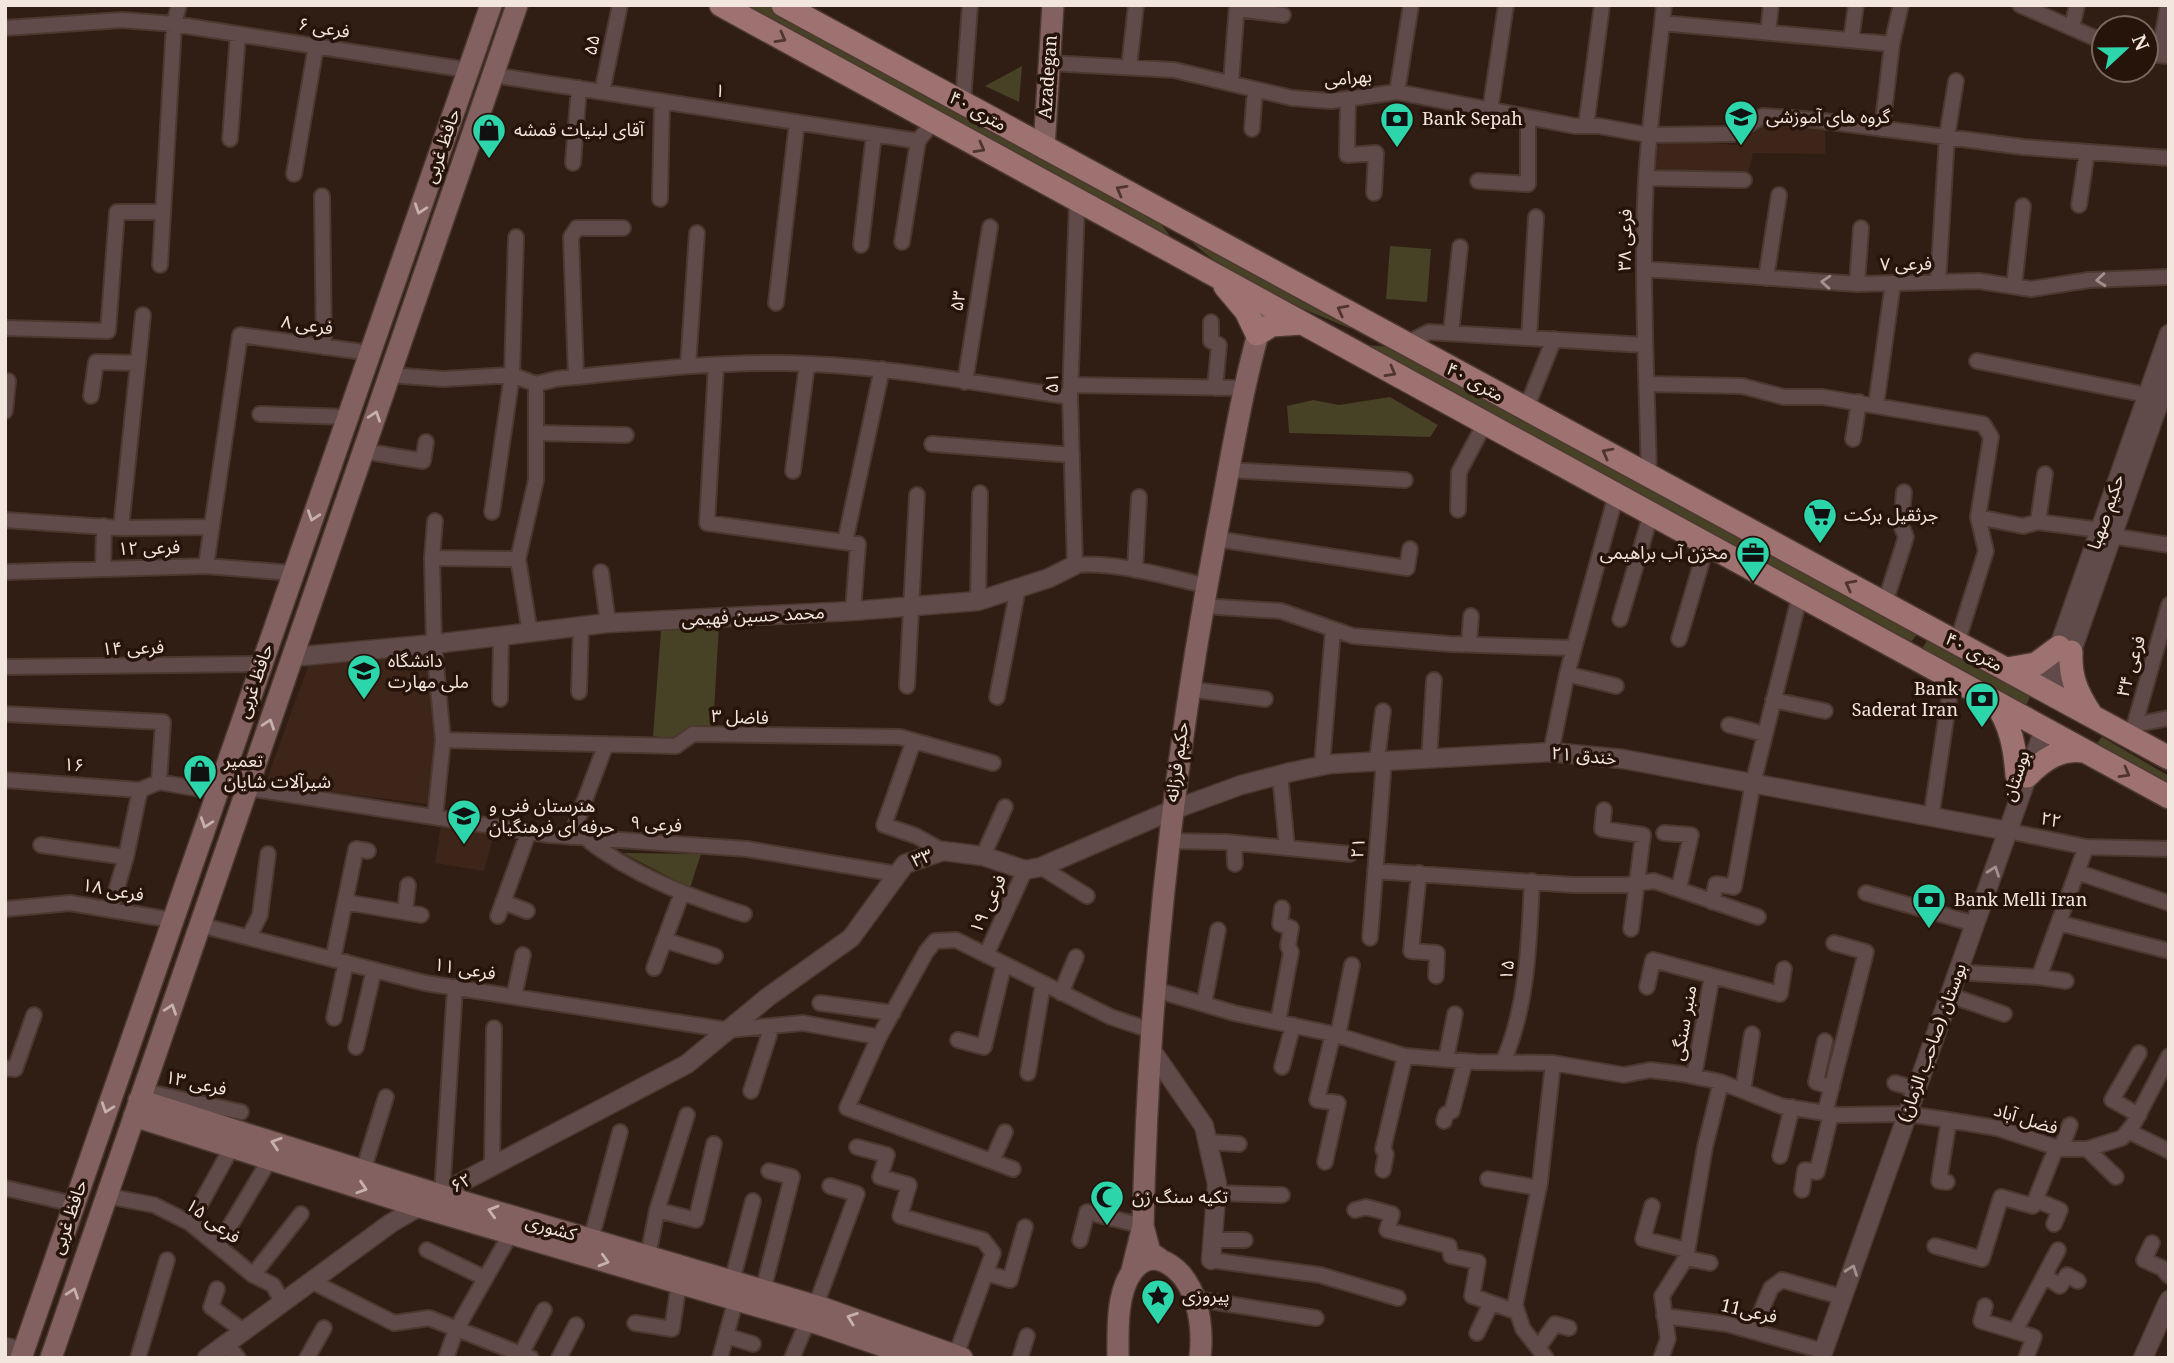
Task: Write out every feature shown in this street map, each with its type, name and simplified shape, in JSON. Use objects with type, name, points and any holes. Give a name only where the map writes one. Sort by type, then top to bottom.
[{"type":"main road","name":"حافظ غربی","points":[[16,1352],[74,1204],[491,5]]},
{"type":"main road","name":"حافظ غربی","points":[[51,1358],[517,5]]},
{"type":"main road","name":"۴۰ متری","points":[[721,5],[2169,797]]},
{"type":"main road","name":"۴۰ متری","points":[[783,5],[1958,643],[2092,715],[2133,731],[2169,758]]},
{"type":"main road","name":"Azadegan","points":[[1044,148],[1053,5]]},
{"type":"main road","points":[[1163,213],[1188,246],[1222,271],[1262,292],[1266,304],[1284,304],[1348,335],[1405,344]]},
{"type":"main road","points":[[1219,278],[1246,311],[1257,334],[1272,325],[1303,323]]},
{"type":"main road","name":"حکیم فرزانه","points":[[1118,1358],[1122,1294],[1131,1274],[1143,1226],[1152,1041],[1170,811],[1205,596],[1245,388],[1266,304]]},
{"type":"main road","points":[[329,468],[353,479]]},
{"type":"main road","points":[[1902,651],[1914,648],[1920,640],[1923,631],[1916,620]]},
{"type":"main road","points":[[2007,669],[2036,664],[2065,649],[2075,688],[2092,715]]},
{"type":"main road","points":[[2039,725],[2050,692]]},
{"type":"main road","points":[[1995,702],[2005,717],[2022,775],[2056,754],[2070,749],[2084,751]]},
{"type":"main road","points":[[134,1030],[147,1042],[161,1040]]},
{"type":"main road","points":[[122,1064],[137,1063],[141,1096]]},
{"type":"main road","name":"کشوری","points":[[141,1096],[232,1147],[420,1207],[679,1283],[734,1290],[763,1290],[918,1358]]},
{"type":"main road","name":"کشوری","points":[[141,1096],[363,1171],[648,1256],[734,1290],[959,1357]]},
{"type":"main road","points":[[1143,1226],[1150,1252],[1181,1270],[1193,1294],[1199,1315],[1200,1358]]},
{"type":"main road","points":[[1131,1274],[1144,1260],[1160,1259]]},
{"type":"street","points":[[160,265],[174,24],[179,5]]},
{"type":"street","name":"۵۵","points":[[602,92],[620,5]]},
{"type":"street","points":[[963,102],[971,5]]},
{"type":"street","points":[[1129,67],[1136,5]]},
{"type":"street","points":[[1397,92],[1411,5]]},
{"type":"street","points":[[1490,111],[1506,5]]},
{"type":"street","points":[[1586,126],[1602,5]]},
{"type":"street","name":"فرعی ۳۸","points":[[1650,476],[1644,345],[1646,178],[1664,5]]},
{"type":"street","points":[[1768,32],[1771,5]]},
{"type":"street","points":[[1851,40],[1856,5]]},
{"type":"street","points":[[1882,129],[1892,44],[1901,5]]},
{"type":"street","points":[[2021,5],[2090,35]]},
{"type":"street","points":[[2072,27],[2077,5]]},
{"type":"street","points":[[2160,45],[2168,5]]},
{"type":"street","points":[[1231,83],[1237,7],[1283,15]]},
{"type":"street","name":"فرعی ۶","points":[[5,27],[122,20],[174,24],[468,70]]},
{"type":"street","points":[[1662,23],[1892,44]]},
{"type":"street","points":[[230,139],[238,34]]},
{"type":"street","points":[[294,174],[316,46]]},
{"type":"street","name":"بهرامی","points":[[1049,63],[1174,70],[1292,98],[1331,101],[1397,92],[1528,118],[1649,135],[1732,134],[1763,117],[1947,135],[2024,148],[2169,158]]},
{"type":"street","name":"۱","points":[[493,75],[918,141]]},
{"type":"street","points":[[1938,282],[1947,135],[1956,81]]},
{"type":"street","points":[[573,163],[579,88]]},
{"type":"street","points":[[1252,130],[1255,90]]},
{"type":"street","points":[[1348,99],[1347,155],[1376,153],[1374,193]]},
{"type":"street","points":[[660,198],[662,101]]},
{"type":"street","points":[[1478,181],[1528,184],[1528,118]]},
{"type":"street","points":[[776,303],[797,122]]},
{"type":"street","points":[[902,242],[918,141],[933,122]]},
{"type":"street","points":[[860,245],[874,134]]},
{"type":"street","points":[[2079,205],[2087,152]]},
{"type":"street","points":[[1646,178],[1744,180]]},
{"type":"street","points":[[1766,278],[1779,195]]},
{"type":"street","points":[[322,196],[324,347]]},
{"type":"street","name":"۵۱","points":[[1075,565],[1070,391],[1077,202]]},
{"type":"street","points":[[2014,286],[2023,206]]},
{"type":"street","points":[[5,328],[108,331],[117,212],[163,212]]},
{"type":"street","points":[[1529,338],[1536,217]]},
{"type":"street","name":"۵۳","points":[[965,382],[990,226]]},
{"type":"street","points":[[576,377],[571,237],[577,228],[623,228]]},
{"type":"street","points":[[1857,284],[1861,228]]},
{"type":"street","points":[[688,366],[697,233]]},
{"type":"street","points":[[492,512],[512,375],[516,236]]},
{"type":"street","points":[[1451,333],[1460,247]]},
{"type":"street","name":"فرعی ۷","points":[[1644,269],[1857,284],[1979,281],[2031,289],[2089,281],[2169,277]]},
{"type":"street","points":[[1876,405],[1893,283]]},
{"type":"street","points":[[121,528],[143,315]]},
{"type":"street","points":[[1211,322],[1211,341],[1219,345],[1215,388]]},
{"type":"street","points":[[1405,344],[1429,332],[1644,345]]},
{"type":"street","name":"حکیم صهبا","points":[[2159,394],[2169,334]]},
{"type":"street","name":"فرعی ۸","points":[[212,527],[240,335],[370,353]]},
{"type":"street","points":[[1526,409],[1554,339]]},
{"type":"street","points":[[92,396],[96,362],[138,363]]},
{"type":"street","points":[[1977,362],[2159,394]]},
{"type":"street","points":[[716,365],[707,523],[858,544],[853,611]]},
{"type":"street","points":[[389,375],[443,379],[512,375],[536,384],[576,377],[688,366],[807,365],[883,369],[965,382],[1070,391],[1245,388]]},
{"type":"street","points":[[793,471],[807,365]]},
{"type":"street","points":[[845,542],[883,369]]},
{"type":"street","name":"حکیم صهبا","points":[[2050,692],[2106,533],[2169,374]]},
{"type":"street","points":[[5,411],[8,381]]},
{"type":"street","points":[[530,633],[518,559],[536,480],[536,384]]},
{"type":"street","points":[[1647,384],[1742,386],[1784,397],[1824,397],[1983,424],[1991,437],[1978,517],[1986,551],[1958,643]]},
{"type":"street","points":[[1853,439],[1858,402]]},
{"type":"street","points":[[260,414],[347,417]]},
{"type":"street","points":[[1458,510],[1459,472],[1485,423]]},
{"type":"street","points":[[536,433],[626,435]]},
{"type":"street","points":[[363,451],[423,461],[426,442]]},
{"type":"street","points":[[932,444],[1072,455]]},
{"type":"street","points":[[1229,470],[1405,480]]},
{"type":"street","points":[[2038,522],[2045,474]]},
{"type":"street","points":[[1885,603],[1906,537],[1901,525],[1904,492]]},
{"type":"street","points":[[978,601],[980,493]]},
{"type":"street","points":[[907,685],[917,495]]},
{"type":"street","points":[[1551,752],[1567,674],[1616,495]]},
{"type":"street","points":[[1135,570],[1139,497]]},
{"type":"street","points":[[1620,619],[1651,514]]},
{"type":"street","points":[[1978,517],[2023,526],[2038,522],[2169,545]]},
{"type":"street","points":[[5,520],[121,528],[212,527],[206,566]]},
{"type":"street","points":[[435,521],[432,558],[434,644],[443,740],[435,817]]},
{"type":"street","points":[[103,569],[104,526]]},
{"type":"street","points":[[1216,539],[1407,568],[1410,549]]},
{"type":"street","points":[[1679,639],[1707,544]]},
{"type":"street","points":[[432,558],[518,559]]},
{"type":"street","name":"محمد حسین فهیمی","points":[[292,657],[434,644],[608,623],[853,611],[978,601],[1075,565],[1094,564],[1135,570],[1205,596],[1281,611],[1353,636],[1574,648]]},
{"type":"street","name":"فرعی ۱۲","points":[[5,572],[206,566],[293,573]]},
{"type":"street","points":[[601,572],[608,623]]},
{"type":"street","points":[[997,697],[1018,588]]},
{"type":"street","points":[[1712,902],[1716,884],[1734,887],[1752,783],[1800,595]]},
{"type":"street","name":"فرعی ۳۴","points":[[2133,731],[2169,605]]},
{"type":"street","points":[[1469,644],[1471,616]]},
{"type":"street","points":[[579,692],[581,626]]},
{"type":"street","points":[[1322,765],[1333,630]]},
{"type":"street","points":[[500,699],[501,636]]},
{"type":"street","name":"فرعی ۱۴","points":[[5,667],[261,664]]},
{"type":"street","points":[[1567,674],[1616,686]]},
{"type":"street","points":[[1931,818],[1952,679]]},
{"type":"street","points":[[1429,760],[1434,680]]},
{"type":"street","points":[[1188,690],[1265,699]]},
{"type":"street","points":[[1773,700],[1825,711]]},
{"type":"street","name":"۲۱","points":[[1370,938],[1383,711]]},
{"type":"street","points":[[5,714],[163,722],[150,785],[111,908]]},
{"type":"street","points":[[2133,731],[2169,718]]},
{"type":"street","points":[[1729,724],[1765,734]]},
{"type":"street","points":[[2022,775],[2039,725]]},
{"type":"street","name":"فاضل ۳","points":[[443,740],[676,746],[693,734],[900,737],[913,743],[993,763]]},
{"type":"street","points":[[913,743],[884,825],[916,836],[943,851]]},
{"type":"street","points":[[606,744],[578,837],[612,859],[682,893],[744,914]]},
{"type":"street","name":"۲۱ خندق","points":[[1170,811],[1280,775],[1322,765],[1551,752],[1623,759],[2003,830]]},
{"type":"street","points":[[1280,775],[1287,848]]},
{"type":"street","name":"بوستان","points":[[2003,830],[2022,775]]},
{"type":"street","name":"۱۶","points":[[5,780],[150,785],[217,792]]},
{"type":"street","name":"فرعی ۹","points":[[247,788],[529,831],[747,849],[897,874]]},
{"type":"street","points":[[983,856],[1006,807]]},
{"type":"street","points":[[1604,810],[1602,829],[1643,835],[1631,929]]},
{"type":"street","points":[[1033,869],[1170,811]]},
{"type":"street","name":"۲۲","points":[[2003,830],[2086,847],[2169,849]]},
{"type":"street","name":"بوستان (صاحب الزمان)","points":[[1822,1354],[1975,924],[2003,830]]},
{"type":"street","points":[[498,916],[529,831]]},
{"type":"street","points":[[1664,833],[1691,835],[1679,888]]},
{"type":"street","points":[[1168,841],[1234,843],[1350,854]]},
{"type":"street","points":[[1234,843],[1235,864]]},
{"type":"street","points":[[41,845],[127,857]]},
{"type":"street","points":[[2039,977],[2086,847]]},
{"type":"street","points":[[334,1018],[345,902],[356,849],[368,850]]},
{"type":"street","name":"۳۳","points":[[728,1030],[851,938],[897,874],[913,860],[943,851],[983,856],[1033,869]]},
{"type":"street","points":[[249,937],[260,915],[268,854]]},
{"type":"street","points":[[1033,869],[1087,896]]},
{"type":"street","name":"فرعی ۱۹","points":[[986,955],[1033,869]]},
{"type":"street","points":[[1375,871],[1608,886],[1654,881],[1758,917]]},
{"type":"street","points":[[2077,872],[2169,903]]},
{"type":"street","points":[[1419,873],[1411,951],[1437,953],[1436,976]]},
{"type":"street","name":"۱۵","points":[[1503,1062],[1513,1039],[1525,985],[1532,881]]},
{"type":"street","points":[[405,912],[408,885]]},
{"type":"street","points":[[654,968],[682,893]]},
{"type":"street","points":[[1866,893],[1975,924]]},
{"type":"street","points":[[345,902],[421,915]]},
{"type":"street","points":[[503,902],[527,911]]},
{"type":"street","name":"فرعی ۱۸","points":[[5,909],[70,903],[172,920]]},
{"type":"street","points":[[1282,908],[1280,924],[1291,928],[1288,946],[1292,952],[1282,1067]]},
{"type":"street","points":[[2059,923],[2169,952]]},
{"type":"street","name":"فرعی ۱۱","points":[[200,925],[455,988],[728,1030],[803,1023],[879,1037]]},
{"type":"street","points":[[1204,1004],[1218,930]]},
{"type":"street","points":[[664,940],[715,956]]},
{"type":"street","points":[[1013,1169],[847,1108],[879,1037],[935,941],[956,940],[1111,1017],[1152,1041],[1204,1126],[1216,1193],[1211,1261],[1320,1275],[1398,1298]]},
{"type":"street","points":[[1802,1190],[1805,1170],[1817,1172],[1832,1087],[1866,952],[1834,943]]},
{"type":"street","points":[[514,996],[523,955]]},
{"type":"street","points":[[1061,993],[1076,957]]},
{"type":"street","points":[[1647,987],[1653,960],[1780,994],[1784,969]]},
{"type":"street","points":[[958,1040],[984,1047],[1004,964]]},
{"type":"street","points":[[1325,1162],[1338,1103],[1317,1100],[1352,965]]},
{"type":"street","points":[[1959,969],[1971,974],[2066,981]]},
{"type":"street","points":[[356,1047],[374,970]]},
{"type":"street","name":"منبر سنگی","points":[[1694,1076],[1712,976]]},
{"type":"street","points":[[1028,1073],[1043,984]]},
{"type":"street","points":[[441,1194],[455,988]]},
{"type":"street","name":"فضل آباد","points":[[1156,990],[1335,1035],[1405,1056],[1465,1061],[1553,1063],[1624,1074],[1650,1070],[1694,1076],[1721,1082],[1792,1107],[1828,1114],[1907,1114],[1949,1120],[1997,1128],[2058,1149],[2087,1149],[2122,1138],[2139,1115],[2169,1056]]},
{"type":"street","points":[[1950,995],[2004,1014]]},
{"type":"street","points":[[820,1003],[893,1013]]},
{"type":"street","points":[[1446,1059],[1455,1014]]},
{"type":"street","points":[[5,1068],[15,1069],[34,1015]]},
{"type":"street","points":[[751,1091],[772,1026]]},
{"type":"street","points":[[492,1167],[494,1028]]},
{"type":"street","name":"۶۲","points":[[206,1358],[282,1301],[420,1207],[687,1064],[728,1030]]},
{"type":"street","points":[[1742,1090],[1752,1034]]},
{"type":"street","points":[[1825,1041],[1816,1082],[1832,1087]]},
{"type":"street","points":[[2139,1053],[2112,1100],[2139,1115]]},
{"type":"street","points":[[1383,1170],[1386,1154],[1383,1149],[1405,1056]]},
{"type":"street","points":[[1444,1121],[1446,1114],[1452,1111],[1465,1061]]},
{"type":"street","points":[[1553,1063],[1539,1188],[1514,1305],[1523,1329],[1542,1353],[1555,1324],[1569,1328]]},
{"type":"street","points":[[1661,1358],[1668,1339],[1662,1296],[1686,1254],[1705,1147],[1721,1082]]},
{"type":"street","points":[[1895,1083],[1916,1089]]},
{"type":"street","name":"فرعی ۱۳","points":[[141,1096],[241,1112]]},
{"type":"street","points":[[363,1171],[386,1097]]},
{"type":"street","points":[[1780,1156],[1792,1107]]},
{"type":"street","points":[[648,1256],[657,1210],[687,1115]]},
{"type":"street","points":[[1947,1182],[1939,1181],[1949,1120]]},
{"type":"street","points":[[1935,1246],[1982,1259],[2001,1197],[2033,1206],[2070,1125]]},
{"type":"street","points":[[2128,1131],[2169,1151]]},
{"type":"street","points":[[591,1239],[620,1132]]},
{"type":"street","points":[[992,1161],[1005,1132]]},
{"type":"street","points":[[1208,1142],[1239,1144]]},
{"type":"street","points":[[657,1210],[695,1220],[714,1144]]},
{"type":"street","points":[[190,1223],[232,1147]]},
{"type":"street","points":[[857,1147],[887,1155],[880,1177],[909,1185],[900,1216],[984,1240],[993,1253],[959,1357]]},
{"type":"street","points":[[2087,1149],[2116,1177]]},
{"type":"street","points":[[218,1246],[270,1159]]},
{"type":"street","points":[[763,1290],[792,1177],[769,1171]]},
{"type":"street","points":[[1488,1179],[1539,1188]]},
{"type":"street","points":[[792,1358],[845,1234],[856,1194],[830,1186]]},
{"type":"street","points":[[5,1188],[74,1204]]},
{"type":"street","points":[[1216,1193],[1282,1195]]},
{"type":"street","name":"فرعی ۱۵","points":[[107,1196],[154,1205],[190,1223],[253,1275],[273,1285],[282,1301]]},
{"type":"street","points":[[2036,1200],[2060,1210],[2054,1224]]},
{"type":"street","points":[[720,1358],[727,1336],[753,1201]]},
{"type":"street","points":[[1652,1206],[1643,1239],[1710,1263]]},
{"type":"street","points":[[1354,1210],[1366,1207],[1392,1214],[1387,1230],[1449,1246],[1451,1256],[1478,1262],[1472,1296],[1517,1312]]},
{"type":"street","points":[[1080,1240],[1087,1212],[1143,1226]]},
{"type":"street","points":[[253,1275],[301,1214]]},
{"type":"street","points":[[986,1273],[1010,1280],[1025,1227]]},
{"type":"street","points":[[446,1358],[456,1330],[512,1233]]},
{"type":"street","points":[[1212,1240],[1245,1240]]},
{"type":"street","points":[[2152,1243],[2144,1260],[2162,1268],[2169,1276]]},
{"type":"street","points":[[427,1250],[485,1279]]},
{"type":"street","points":[[2015,1331],[2058,1250]]},
{"type":"street","points":[[138,1358],[167,1260]]},
{"type":"street","points":[[2044,1276],[2060,1286],[2067,1275],[2078,1281]]},
{"type":"street","points":[[1753,1330],[1771,1288],[1782,1280],[1842,1297]]},
{"type":"street","points":[[311,1281],[394,1323],[429,1318],[526,1356],[544,1310]]},
{"type":"street","points":[[635,1323],[671,1329],[679,1283]]},
{"type":"street","points":[[216,1289],[211,1307],[242,1330]]},
{"type":"street","points":[[1193,1294],[1203,1300],[1316,1318]]},
{"type":"street","points":[[2143,1358],[2169,1300]]},
{"type":"street","points":[[1477,1333],[1491,1303]]},
{"type":"street","points":[[1985,1306],[1981,1321],[2034,1337],[2026,1358]]},
{"type":"street","name":"فرعی11","points":[[1664,1316],[1753,1330],[1822,1354]]},
{"type":"street","points":[[559,1358],[576,1325]]},
{"type":"street","points":[[307,1358],[324,1328]]},
{"type":"street","points":[[727,1336],[753,1345]]},
{"type":"street","points":[[1020,1358],[1027,1336]]},
{"type":"street","points":[[225,1343],[238,1358]]},
{"type":"shaded area","points":[[747,5],[769,5],[1160,223],[1180,248],[1016,153]]},
{"type":"shaded area","points":[[1022,66],[1019,102],[985,86]]},
{"type":"shaded area","name":"گروه های آموزشی","points":[[1767,122],[1825,125],[1825,154],[1753,153],[1748,173],[1652,173],[1655,149],[1664,140],[1738,145]]},
{"type":"shaded area","points":[[1189,239],[1357,325],[1349,328],[1265,291],[1225,268]]},
{"type":"shaded area","points":[[1390,246],[1431,249],[1427,302],[1386,299]]},
{"type":"shaded area","points":[[1355,344],[1391,347],[1919,631],[1912,641],[1902,638]]},
{"type":"shaded area","points":[[1390,397],[1438,425],[1430,437],[1289,433],[1287,406],[1313,400],[1339,405]]},
{"type":"shaded area","points":[[719,625],[713,728],[689,727],[673,739],[653,736],[661,630]]},
{"type":"shaded area","points":[[1928,639],[2030,697],[2026,706],[1922,649]]},
{"type":"shaded area","name":"دانشگاه ملی مهارت","points":[[431,651],[436,742],[428,804],[265,784],[310,661]]},
{"type":"shaded area","points":[[2102,737],[2169,776],[2169,785],[2097,743]]},
{"type":"shaded area","name":"هنرستان فنی و حرفه ای فرهنگیان","points":[[441,825],[495,831],[484,871],[435,863]]},
{"type":"shaded area","points":[[623,853],[701,854],[690,888]]},
{"type":"place","name":"گروه های آموزشی","points":[[1741,147]]},
{"type":"place","name":"Bank Sepah","points":[[1397,149]]},
{"type":"place","name":"آقای لبنیات قمشه","points":[[489,160]]},
{"type":"place","name":"جرثقیل برکت","points":[[1820,545]]},
{"type":"place","name":"مخزن آب براهیمی","points":[[1753,583]]},
{"type":"place","name":"دانشگاه ملی مهارت","points":[[364,701]]},
{"type":"place","name":"Bank Saderat Iran","points":[[1982,729]]},
{"type":"place","name":"تعمیر شیرآلات شایان","points":[[200,801]]},
{"type":"place","name":"هنرستان فنی و حرفه ای فرهنگیان","points":[[464,846]]},
{"type":"place","name":"Bank Melli Iran","points":[[1929,930]]},
{"type":"place","name":"تکیه سنگ زن","points":[[1107,1227]]},
{"type":"place","name":"پیروزی","points":[[1158,1326]]}]
